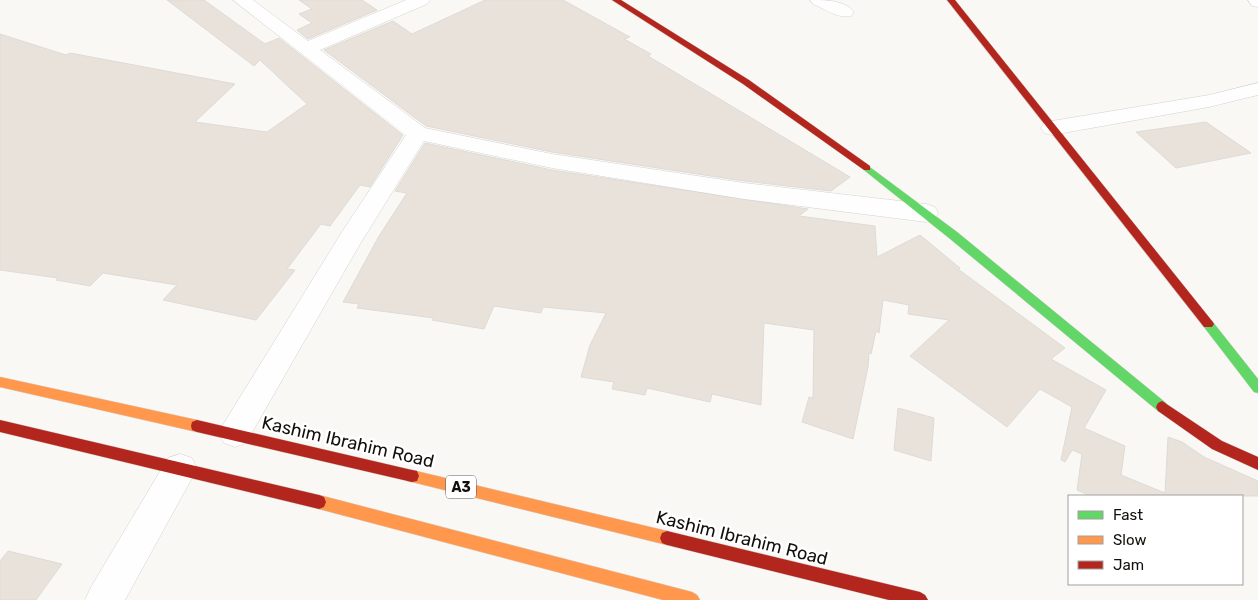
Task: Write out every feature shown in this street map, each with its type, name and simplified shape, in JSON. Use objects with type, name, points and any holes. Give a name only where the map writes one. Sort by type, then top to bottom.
[{"type":"main road","points":[[616,0],[666,30],[774,101],[926,214],[1178,420],[1238,457],[1258,464]]},
{"type":"main road","points":[[951,0],[1258,388]]},
{"type":"main road","name":"Kashim Ibrahim Road","points":[[0,382],[235,433],[920,600]]},
{"type":"main road","points":[[0,426],[381,517],[692,600]]},
{"type":"street","points":[[242,0],[418,132],[552,161],[744,191],[926,214]]},
{"type":"street","points":[[308,48],[421,0]]},
{"type":"street","points":[[819,0],[845,12]]},
{"type":"street","points":[[1052,128],[1209,102],[1258,89]]},
{"type":"street","points":[[235,433],[351,238],[418,132]]},
{"type":"street","points":[[104,600],[180,469]]},
{"type":"building","points":[[167,0],[204,0],[265,44],[279,38],[403,135],[370,187],[360,185],[330,226],[321,224],[287,269],[295,270],[256,320],[163,300],[177,285],[103,273],[90,286],[56,280],[58,278],[0,270],[0,34],[66,55],[70,53],[235,84],[195,122],[267,132],[307,104],[260,60],[254,66]]},
{"type":"building","points":[[299,0],[362,0],[377,10],[308,39],[297,30],[312,23],[299,14],[312,9]]},
{"type":"building","points":[[485,0],[563,0],[630,37],[624,39],[651,54],[648,56],[850,177],[831,191],[744,181],[552,152],[426,126],[324,50],[393,21],[412,34]]},
{"type":"building","points":[[1206,122],[1251,153],[1176,168],[1136,132]]},
{"type":"building","points":[[425,143],[552,170],[808,209],[799,216],[875,226],[877,257],[920,235],[960,268],[958,269],[1065,348],[1051,359],[1106,390],[1084,428],[1125,446],[1121,475],[1165,493],[1168,437],[1182,442],[1204,457],[1258,481],[1258,496],[1089,495],[1077,490],[1082,454],[1072,450],[1065,462],[1061,460],[1072,407],[1040,389],[1007,427],[910,356],[949,320],[908,314],[909,305],[883,300],[879,333],[876,331],[871,354],[869,353],[868,367],[853,439],[802,422],[809,397],[813,398],[814,330],[764,323],[761,405],[712,394],[710,402],[647,388],[645,395],[612,389],[614,382],[581,377],[590,345],[606,313],[543,307],[541,313],[494,306],[484,329],[432,320],[434,318],[357,308],[359,304],[343,302],[379,236],[407,193],[395,191]]},
{"type":"building","points":[[898,408],[934,418],[931,461],[894,450]]},
{"type":"building","points":[[8,551],[62,564],[36,600],[0,600],[0,561]]},
{"type":"traffic: fast","points":[[867,168],[953,235],[1162,407]]},
{"type":"traffic: fast","points":[[1208,324],[1258,388]]},
{"type":"traffic: slow","points":[[0,382],[197,426]]},
{"type":"traffic: slow","points":[[412,476],[667,538]]},
{"type":"traffic: slow","points":[[319,502],[692,600]]},
{"type":"traffic: jam","points":[[616,0],[746,82],[867,168]]},
{"type":"traffic: jam","points":[[951,0],[1208,324]]},
{"type":"traffic: jam","points":[[1162,407],[1217,445],[1258,464]]},
{"type":"traffic: jam","points":[[0,426],[319,502]]},
{"type":"traffic: jam","points":[[197,426],[412,476]]},
{"type":"traffic: jam","points":[[667,538],[920,600]]}]
